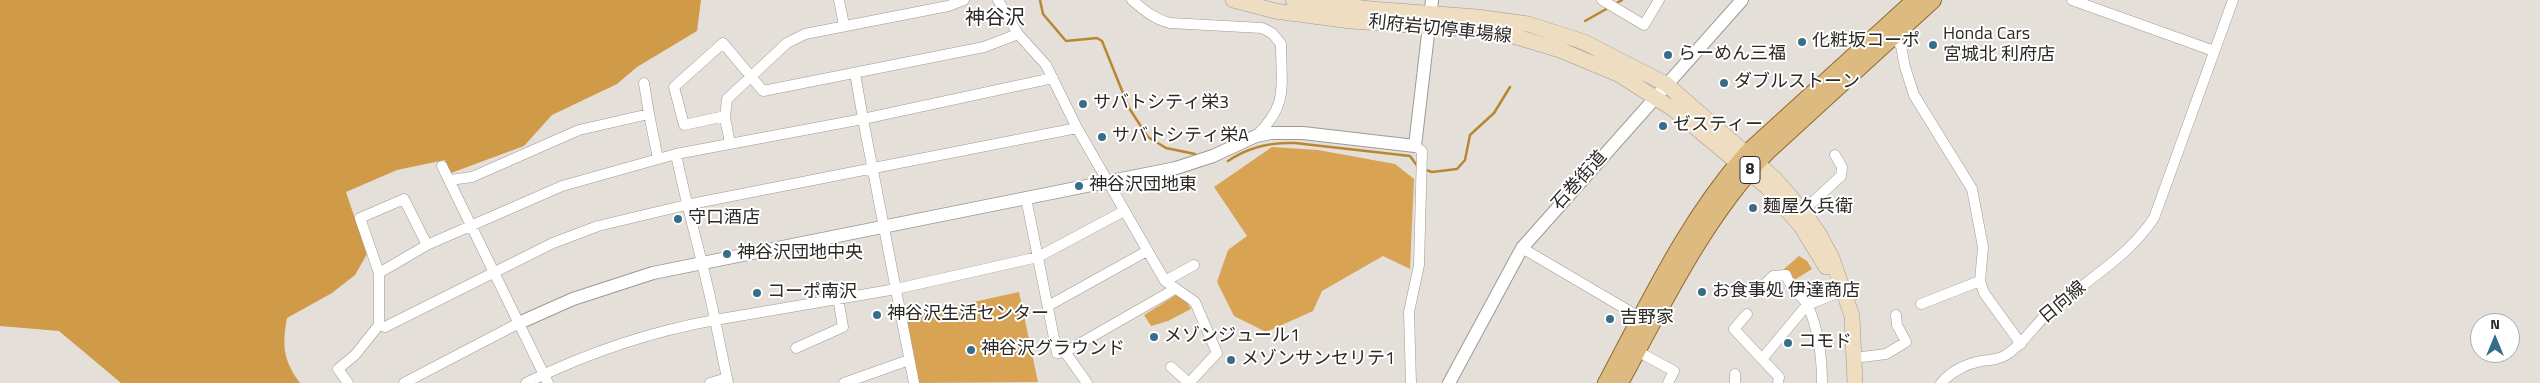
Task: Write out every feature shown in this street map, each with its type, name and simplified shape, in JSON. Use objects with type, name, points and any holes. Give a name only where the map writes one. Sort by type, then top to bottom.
[{"type":"main road","name":"利府岩切停車場線","points":[[1233,0],[1275,11],[1309,16],[1431,13],[1560,50],[1618,74],[1656,96],[1747,163],[1781,184],[1804,211],[1832,258],[1852,316],[1851,329],[1855,383]]},
{"type":"main road","name":"利府岩切停車場線","points":[[1293,0],[1371,9],[1502,20],[1555,31],[1592,45],[1666,84],[1747,163],[1801,226],[1823,261],[1851,329]]},
{"type":"main road","name":"8","points":[[1620,383],[1678,274],[1747,163],[1933,0]]},
{"type":"main road","name":"8","points":[[1606,383],[1666,269],[1695,219],[1747,163],[1912,1]]},
{"type":"street","points":[[839,0],[844,26]]},
{"type":"street","points":[[730,143],[725,116],[727,99],[750,75],[787,43],[805,34],[948,6],[964,0]]},
{"type":"street","points":[[998,0],[1018,34],[1046,65],[1106,182],[1165,281],[1195,302],[1217,351],[1189,383],[1171,367]]},
{"type":"street","points":[[1132,0],[1147,14],[1170,23],[1262,28],[1278,38],[1281,44],[1281,97],[1272,120],[1256,136]]},
{"type":"street","points":[[1604,1],[1644,25],[1659,0]]},
{"type":"street","name":"石巻街道","points":[[1449,383],[1522,248],[1742,0]]},
{"type":"street","points":[[2072,0],[2214,51]]},
{"type":"street","name":"日向線","points":[[1941,383],[1961,368],[2004,356],[2021,344],[2044,317],[2124,254],[2142,237],[2154,218],[2163,195],[2233,0]]},
{"type":"street","points":[[1415,146],[1431,13]]},
{"type":"street","points":[[725,116],[684,125],[674,87],[723,43],[763,91],[984,47],[1018,34]]},
{"type":"street","points":[[1893,37],[1901,46],[1905,67],[1914,95],[1972,189],[1983,247],[1980,281],[1990,304],[2021,344]]},
{"type":"street","points":[[855,73],[862,119],[914,383]]},
{"type":"street","points":[[379,274],[427,246],[562,186],[676,154],[862,119],[1053,78]]},
{"type":"street","points":[[644,83],[658,159]]},
{"type":"street","points":[[450,180],[472,177],[579,130],[649,114]]},
{"type":"street","points":[[379,325],[385,327],[553,243],[598,226],[686,204],[1077,128]]},
{"type":"street","points":[[404,383],[519,323],[600,289],[653,273],[1194,163],[1256,136],[1303,133],[1415,146],[1422,151],[1419,265],[1409,312],[1411,383]]},
{"type":"street","points":[[676,154],[686,204],[703,262],[727,380],[710,383]]},
{"type":"street","points":[[1804,211],[1841,176],[1842,167],[1834,155]]},
{"type":"street","points":[[442,166],[546,379]]},
{"type":"street","points":[[1026,198],[1057,353],[1065,352],[1175,288]]},
{"type":"street","points":[[348,383],[338,369],[355,355],[379,325],[379,274],[360,218],[404,199],[427,246]]},
{"type":"street","points":[[526,383],[546,379],[589,354],[634,338],[715,320],[896,289],[1038,256],[1124,211]]},
{"type":"street","points":[[1522,248],[1641,318]]},
{"type":"street","points":[[1048,306],[1147,251]]},
{"type":"street","points":[[1165,281],[1194,265]]},
{"type":"street","points":[[1763,286],[1773,276],[1786,275],[1790,288],[1807,305],[1822,365],[1822,383]]},
{"type":"street","points":[[1921,304],[1980,281]]},
{"type":"street","points":[[1762,359],[1807,305],[1837,293]]},
{"type":"street","points":[[796,348],[844,327],[838,298]]},
{"type":"street","points":[[1747,314],[1734,329],[1779,377],[1778,383]]},
{"type":"street","points":[[1854,358],[1886,354],[1906,342],[1897,325],[1896,315]]},
{"type":"street","points":[[1637,351],[1674,371],[1668,383]]},
{"type":"street","points":[[1065,352],[1087,383]]},
{"type":"street","points":[[844,383],[909,360]]},
{"type":"shaded area","points":[[0,0],[701,0],[697,31],[637,67],[617,84],[552,115],[524,146],[451,173],[445,160],[397,170],[346,192],[367,254],[355,275],[332,293],[287,318],[285,352],[290,367],[300,383],[121,383],[59,331],[0,326]]},
{"type":"shaded area","points":[[1272,147],[1318,150],[1395,164],[1414,179],[1410,269],[1383,256],[1322,291],[1313,311],[1266,332],[1234,316],[1217,282],[1228,250],[1247,236],[1214,187]]},
{"type":"shaded area","points":[[1799,256],[1807,261],[1812,269],[1791,282],[1784,269]]},
{"type":"shaded area","name":"神谷沢グラウンド","points":[[1019,292],[1038,382],[918,383],[905,317]]},
{"type":"shaded area","points":[[1176,295],[1187,302],[1191,309],[1168,321],[1151,326],[1144,315]]},
{"type":"waterway","points":[[1040,0],[1043,14],[1066,41],[1097,38],[1102,41],[1129,108],[1148,137],[1166,148],[1195,154]]},
{"type":"waterway","points":[[1615,4],[1622,0]]},
{"type":"waterway","points":[[1585,21],[1608,8]]},
{"type":"waterway","points":[[1423,169],[1432,172],[1457,169],[1465,160],[1470,135],[1494,113],[1510,87]]},
{"type":"waterway","points":[[1228,161],[1243,152],[1260,146],[1277,143],[1295,143],[1410,156],[1418,167]]},
{"type":"place","name":"化粧坂コーポ","points":[[1802,42]]},
{"type":"place","name":"Honda Cars 宮城北 利府店","points":[[1933,45]]},
{"type":"place","name":"らーめん三福","points":[[1668,55]]},
{"type":"place","name":"ダブルストーン","points":[[1724,83]]},
{"type":"place","name":"サバトシティ栄3","points":[[1083,104]]},
{"type":"place","name":"ゼスティー","points":[[1663,126]]},
{"type":"place","name":"サバトシティ栄A","points":[[1102,137]]},
{"type":"place","name":"神谷沢団地東","points":[[1079,186]]},
{"type":"place","name":"麺屋久兵衛","points":[[1753,208]]},
{"type":"place","name":"守口酒店","points":[[678,219]]},
{"type":"place","name":"神谷沢団地中央","points":[[727,254]]},
{"type":"place","name":"お食事処 伊達商店","points":[[1702,292]]},
{"type":"place","name":"コーポ南沢","points":[[757,293]]},
{"type":"place","name":"神谷沢生活センター","points":[[877,315]]},
{"type":"place","name":"吉野家","points":[[1610,319]]},
{"type":"place","name":"メゾンジュール1","points":[[1154,337]]},
{"type":"place","name":"コモド","points":[[1788,343]]},
{"type":"place","name":"神谷沢グラウンド","points":[[971,350]]},
{"type":"place","name":"メゾンサンセリテ1","points":[[1231,360]]},
{"type":"district","name":"神谷沢","points":[[995,19]]}]
